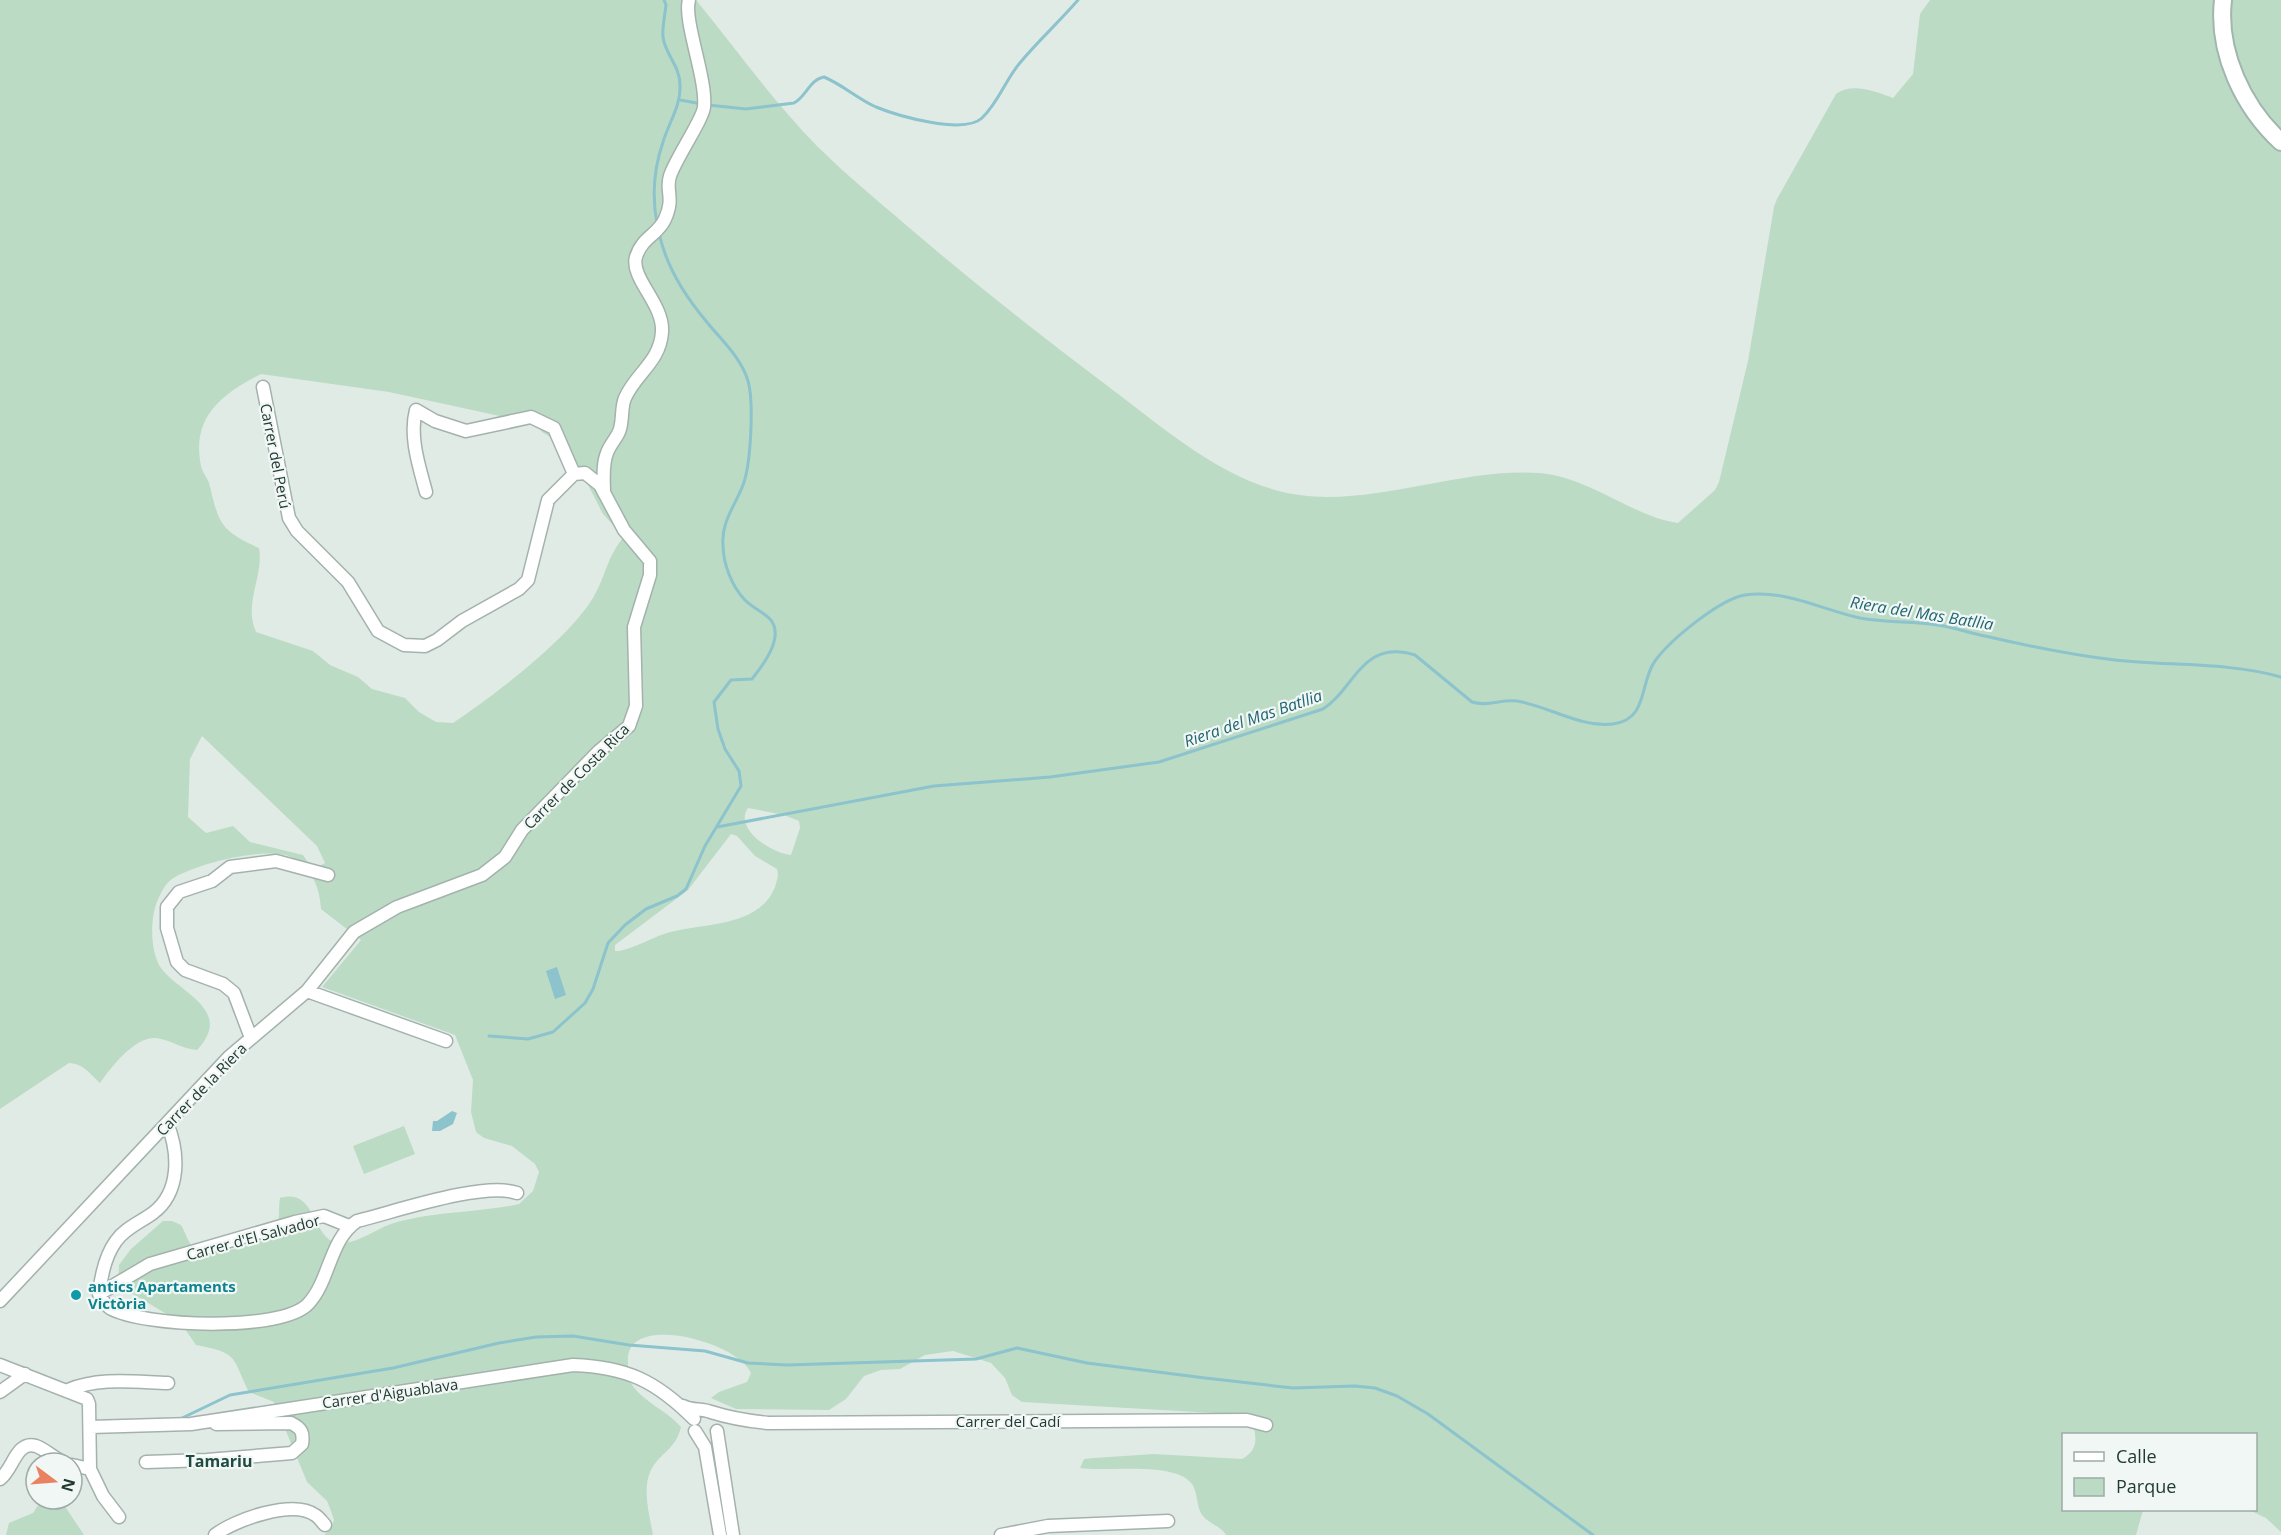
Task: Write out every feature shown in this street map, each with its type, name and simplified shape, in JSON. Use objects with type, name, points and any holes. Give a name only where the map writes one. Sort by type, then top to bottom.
[{"type":"street","points":[[604,493],[604,464],[607,453],[620,432],[625,397],[653,360],[662,334],[662,316],[640,279],[635,259],[644,240],[660,228],[665,219],[672,201],[668,185],[670,177],[683,146],[705,109],[700,69],[688,13],[688,0]]},
{"type":"street","points":[[2223,0],[2222,12],[2228,63],[2263,126],[2281,142]]},
{"type":"street","name":"Carrer del Perú","points":[[263,387],[288,518],[297,531],[348,582],[378,631],[404,645],[425,646],[437,640],[462,621],[519,589],[528,580],[548,500],[574,474]]},
{"type":"street","points":[[426,492],[417,459],[413,422],[416,410],[435,421],[466,431],[531,417],[554,428],[574,474]]},
{"type":"street","name":"Carrer de Costa Rica","points":[[307,991],[345,942],[363,926],[397,908],[482,875],[505,857],[529,823],[599,751],[629,726],[636,706],[634,627],[650,575],[650,561],[624,530],[600,485],[585,473],[574,474]]},
{"type":"street","points":[[251,1038],[234,993],[223,984],[185,970],[177,962],[166,928],[167,907],[179,892],[212,881],[230,867],[276,861],[328,875]]},
{"type":"street","points":[[307,991],[446,1041]]},
{"type":"street","name":"Carrer de la Riera","points":[[0,1301],[167,1123],[251,1038],[307,991]]},
{"type":"street","points":[[167,1123],[176,1149],[174,1176],[169,1194],[159,1208],[116,1241],[106,1258],[99,1294],[110,1308],[147,1319],[188,1323],[238,1323],[285,1317],[309,1303],[349,1227],[357,1221],[483,1190],[507,1189],[517,1193]]},
{"type":"street","name":"Carrer d'El Salvador","points":[[99,1294],[150,1264],[295,1222],[324,1216],[349,1227]]},
{"type":"street","points":[[0,1365],[87,1399],[90,1469],[103,1496],[119,1516]]},
{"type":"street","name":"Carrer d'Aiguablava","points":[[90,1427],[191,1424],[573,1365],[625,1371],[648,1380],[701,1419]]},
{"type":"street","points":[[0,1392],[25,1374]]},
{"type":"street","points":[[68,1390],[84,1383],[168,1383]]},
{"type":"street","points":[[720,1535],[701,1419],[718,1419],[717,1430],[733,1535]]},
{"type":"street","name":"Carrer del Cadí","points":[[750,1421],[733,1422],[706,1437],[701,1419],[750,1421],[1248,1420],[1266,1425]]},
{"type":"street","points":[[146,1462],[292,1453],[302,1444],[303,1434],[300,1428],[291,1423],[191,1424]]},
{"type":"street","points":[[0,1479],[5,1475],[20,1450],[27,1446],[37,1446],[43,1451]]},
{"type":"street","points":[[84,1468],[90,1469]]},
{"type":"street","points":[[215,1535],[247,1518],[281,1509],[314,1514],[325,1525]]},
{"type":"street","points":[[1001,1535],[1048,1526],[1168,1521]]},
{"type":"green space","points":[[0,0],[696,0],[785,111],[817,146],[850,176],[955,266],[1054,345],[1165,429],[1207,459],[1229,471],[1275,490],[1307,496],[1339,497],[1373,494],[1473,476],[1539,473],[1576,482],[1644,513],[1678,523],[1715,490],[1719,482],[1748,361],[1777,199],[1836,94],[1843,90],[1857,88],[1893,98],[1913,74],[1920,14],[1930,0],[2281,0],[2281,1532],[2266,1518],[2251,1511],[2257,1511],[2257,1433],[2062,1433],[2062,1511],[2143,1511],[2136,1535],[1226,1535],[1202,1515],[1192,1484],[1183,1477],[1171,1472],[1156,1470],[1080,1468],[1084,1459],[1154,1454],[1242,1459],[1252,1450],[1255,1440],[1250,1415],[1022,1402],[1012,1395],[1005,1378],[991,1363],[953,1351],[925,1355],[900,1369],[881,1370],[864,1376],[846,1399],[829,1410],[736,1409],[711,1398],[719,1392],[747,1382],[751,1373],[741,1361],[705,1342],[661,1335],[643,1338],[631,1347],[628,1363],[629,1379],[634,1388],[681,1427],[675,1442],[651,1469],[648,1478],[647,1497],[653,1535],[324,1535],[330,1530],[334,1520],[331,1511],[327,1501],[307,1482],[274,1402],[249,1392],[236,1364],[227,1354],[196,1345],[180,1322],[118,1285],[119,1265],[131,1249],[163,1221],[172,1221],[181,1225],[193,1247],[202,1252],[237,1249],[261,1241],[270,1236],[277,1227],[280,1198],[293,1197],[302,1201],[309,1208],[326,1236],[333,1242],[344,1243],[356,1240],[385,1226],[407,1220],[519,1204],[533,1191],[539,1172],[535,1164],[512,1146],[484,1138],[476,1132],[471,1112],[473,1080],[455,1035],[322,987],[361,940],[321,909],[317,886],[304,866],[291,857],[279,854],[230,858],[183,873],[167,884],[158,899],[152,926],[157,961],[169,977],[200,1003],[207,1013],[210,1024],[207,1036],[197,1050],[161,1039],[152,1038],[143,1041],[126,1052],[100,1083],[82,1067],[69,1063],[0,1109]],"holes":[[[261,374],[389,392],[513,419],[531,417],[542,432],[569,448],[603,514],[624,537],[610,558],[593,598],[566,631],[529,666],[453,723],[436,722],[419,712],[405,698],[372,689],[358,677],[330,665],[313,651],[256,632],[252,611],[259,569],[259,548],[236,536],[223,524],[215,508],[209,483],[202,468],[199,449],[205,421],[213,409],[234,390]],[[202,736],[317,846],[325,863],[313,870],[303,855],[250,842],[233,826],[206,833],[188,817],[190,759]],[[748,808],[784,815],[799,821],[800,828],[791,855],[783,854],[766,845],[750,832],[745,816]],[[731,834],[737,836],[755,856],[777,869],[778,878],[767,900],[756,910],[743,917],[728,922],[667,933],[615,951],[615,945],[688,890]]]},
{"type":"green space","points":[[404,1126],[415,1154],[364,1174],[353,1146]]},
{"type":"green space","points":[[34,1511],[68,1511],[84,1535],[6,1535],[9,1523]]},
{"type":"water","points":[[557,967],[566,995],[555,999],[546,971]]},
{"type":"water","points":[[452,1111],[457,1113],[453,1124],[440,1131],[432,1131],[433,1121],[437,1121]]},
{"type":"waterway","points":[[657,224],[654,193],[656,172],[665,135],[677,107],[680,93],[678,72],[664,43],[663,25],[666,5],[664,0]]},
{"type":"waterway","points":[[708,105],[746,109],[794,103],[815,81],[824,77],[869,104],[899,115],[946,124],[973,123],[988,112],[1019,64],[1078,0]]},
{"type":"waterway","points":[[680,100],[702,104]]},
{"type":"waterway","points":[[489,1036],[528,1039],[553,1032],[585,1003],[593,989],[608,943],[625,925],[646,909],[677,896],[686,889],[705,846],[741,786],[739,771],[725,749],[718,729],[714,702],[731,680],[752,679],[767,658],[774,642],[774,626],[770,619],[740,594],[729,574],[723,552],[724,529],[743,485],[748,463],[751,418],[748,381],[736,356],[684,291],[671,269],[659,233]]},
{"type":"waterway","name":"Riera del Mas Batllia","points":[[717,827],[934,786],[1050,777],[1159,762],[1323,709],[1334,701],[1361,668],[1371,660],[1383,654],[1397,652],[1415,655],[1472,702],[1483,704],[1517,701],[1589,723],[1613,724],[1624,721],[1638,708],[1650,670],[1672,642],[1709,612],[1745,595],[1774,595],[1860,618],[1943,626],[2082,656],[2240,669],[2281,677]]},
{"type":"waterway","points":[[178,1420],[230,1395],[393,1368],[499,1343],[536,1337],[573,1336],[629,1345],[705,1351],[748,1363],[787,1365],[976,1359],[1017,1348],[1087,1363],[1293,1388],[1355,1386],[1375,1388],[1397,1396],[1428,1414],[1593,1535]]},
{"type":"place","name":"antics Apartaments Victòria","points":[[76,1295]]},
{"type":"district","name":"Tamariu","points":[[219,1461]]}]
